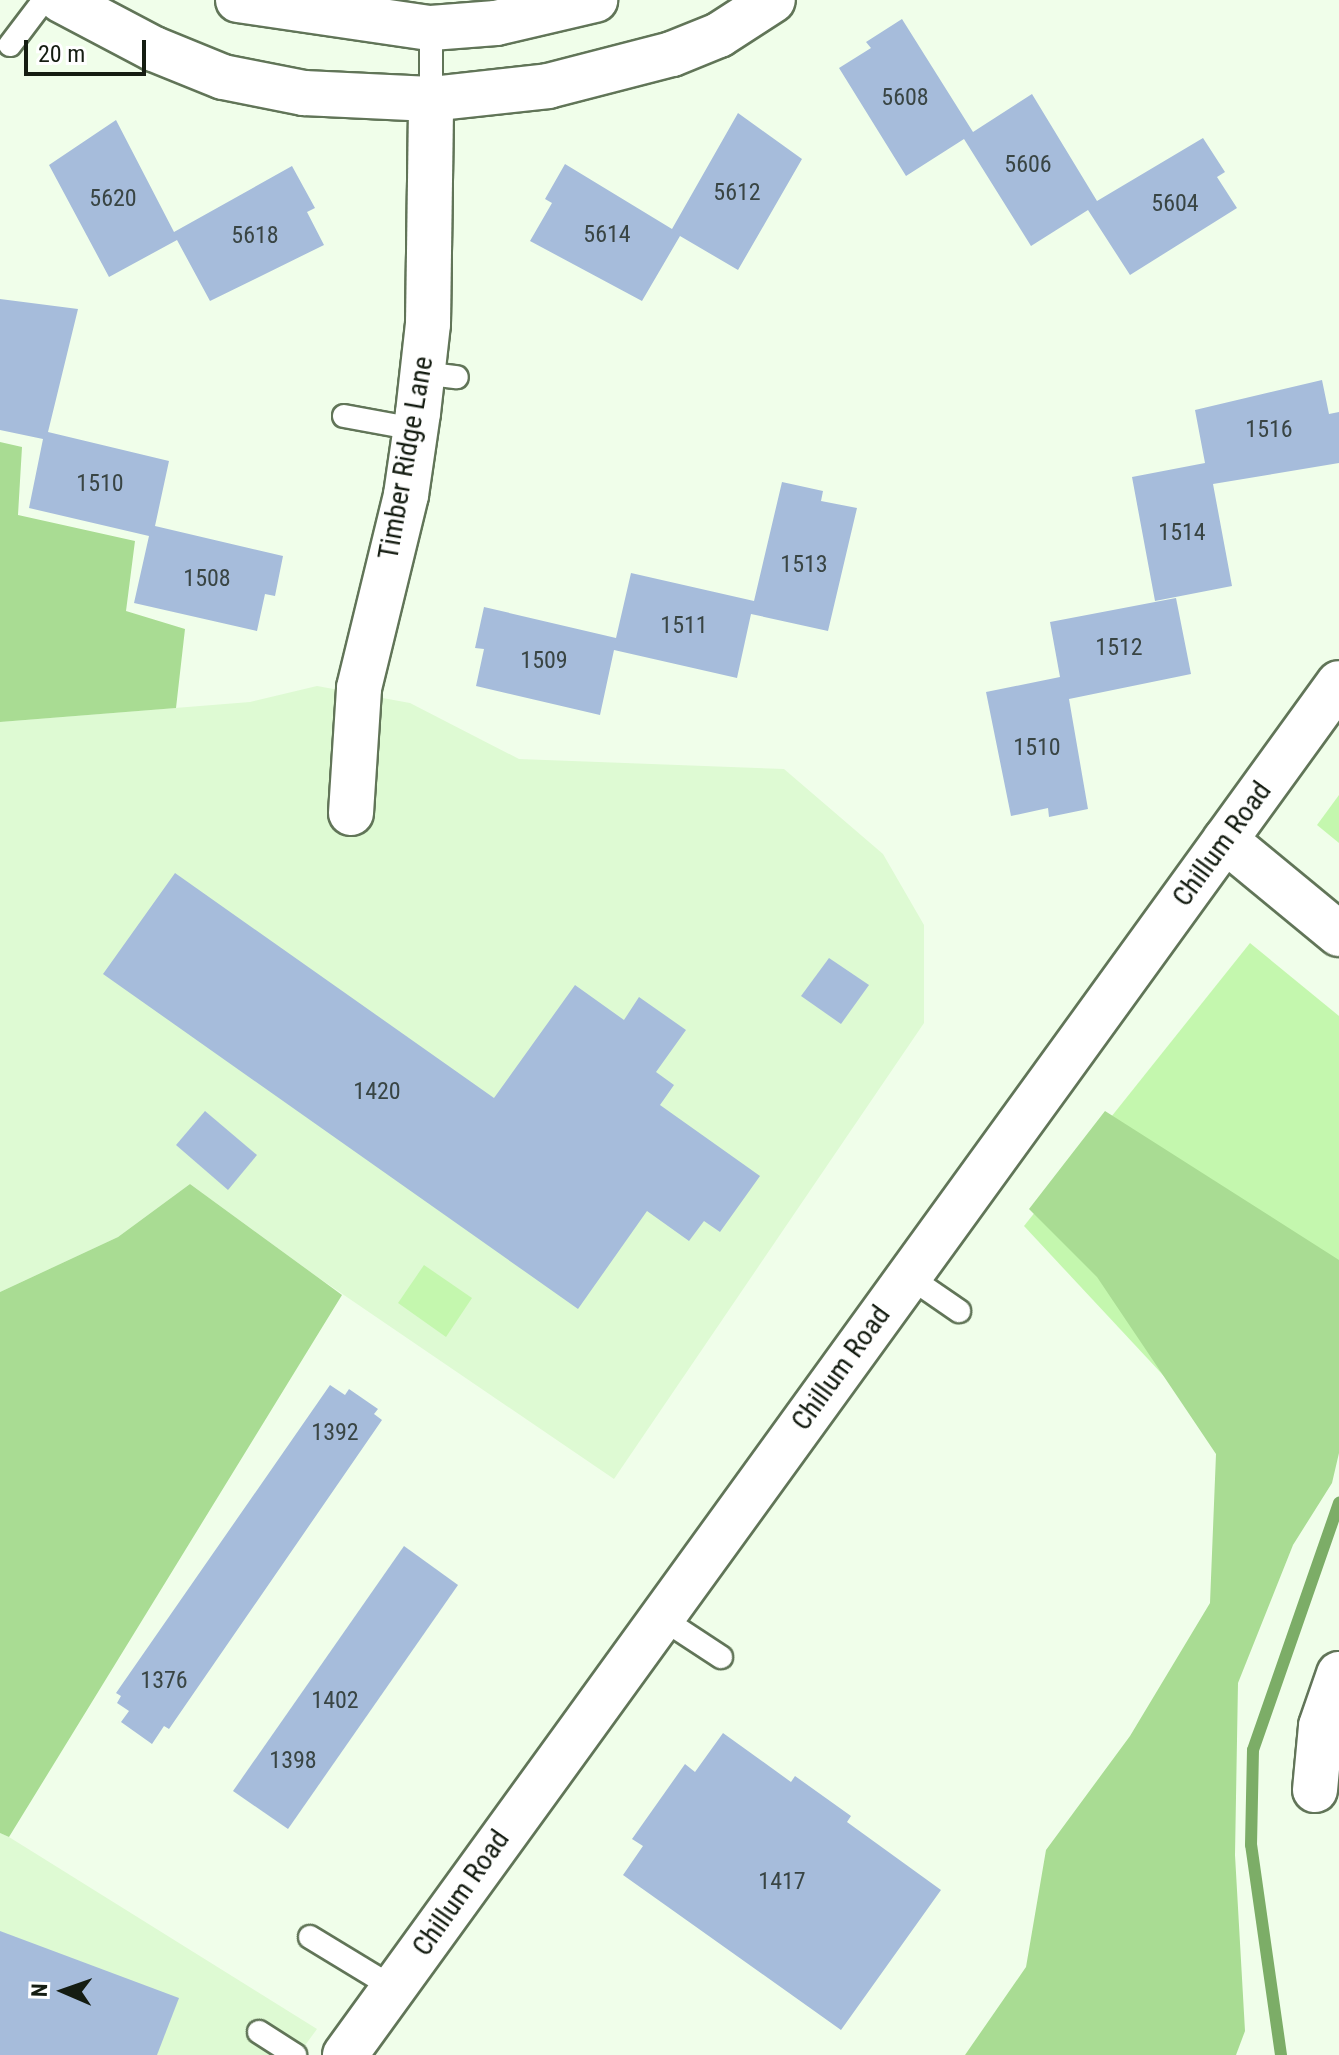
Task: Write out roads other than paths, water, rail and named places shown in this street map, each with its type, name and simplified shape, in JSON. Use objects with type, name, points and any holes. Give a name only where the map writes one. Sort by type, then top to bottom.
[{"type":"street","points":[[61,0],[154,49],[223,77],[304,93],[431,99],[548,86],[672,54],[719,35],[773,0]]},
{"type":"street","points":[[238,0],[453,18],[595,0]]},
{"type":"street","name":"Timber Ridge Lane","points":[[351,813],[359,688],[406,495],[415,429],[440,375],[428,324],[431,99]]},
{"type":"street","name":"Chillum Road","points":[[345,2055],[1339,683]]},
{"type":"street","points":[[1225,840],[1339,934]]},
{"type":"street","points":[[1315,1790],[1321,1726],[1339,1674]]},
{"type":"lane","points":[[10,45],[44,0]]},
{"type":"lane","points":[[431,99],[453,18]]},
{"type":"lane","points":[[344,416],[415,429]]},
{"type":"lane","points":[[908,1276],[959,1311]]},
{"type":"lane","points":[[660,1617],[721,1657]]},
{"type":"lane","points":[[310,1937],[394,1988]]},
{"type":"lane","points":[[259,2032],[295,2055]]},
{"type":"waterway","points":[[1281,2055],[1251,1845],[1253,1750],[1339,1503]]}]
